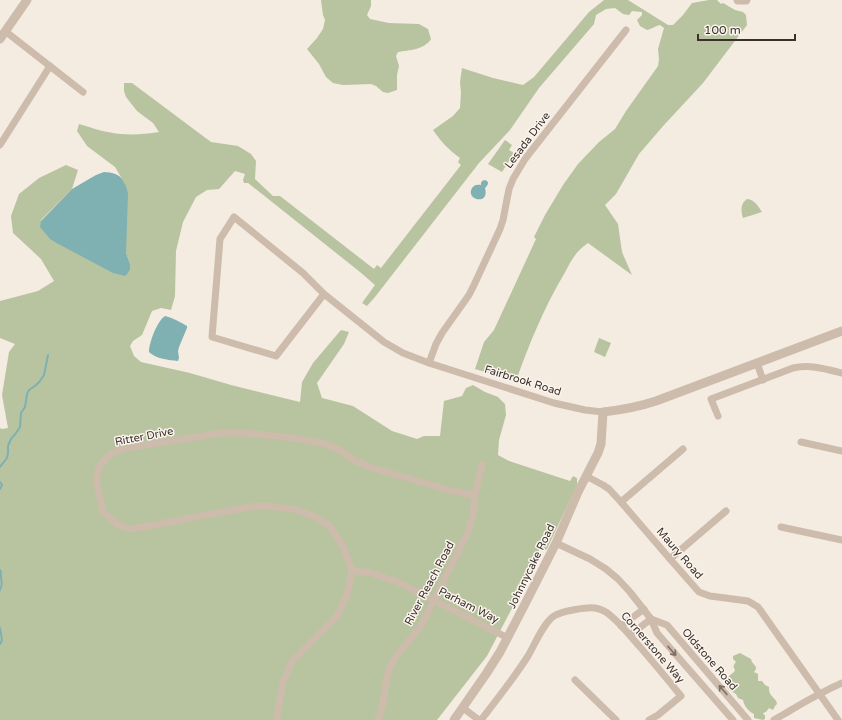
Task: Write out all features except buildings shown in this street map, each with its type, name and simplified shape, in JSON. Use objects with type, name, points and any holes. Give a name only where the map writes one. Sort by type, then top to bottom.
[{"type":"street","points":[[27,0],[3,35],[50,66],[84,92]]},
{"type":"street","points":[[739,0],[746,0]]},
{"type":"street","name":"Lesada Drive","points":[[429,363],[436,344],[469,295],[500,229],[504,220],[509,189],[517,170],[626,30]]},
{"type":"street","points":[[0,146],[50,66]]},
{"type":"street","name":"Fairbrook Road","points":[[324,294],[276,356],[212,337],[220,239],[234,217],[303,273],[324,294],[384,342],[404,353],[429,363],[554,403],[585,410],[603,412],[637,407],[842,331]]},
{"type":"street","points":[[757,363],[763,380]]},
{"type":"street","points":[[718,416],[712,399],[793,368],[801,366],[817,367],[842,373]]},
{"type":"street","name":"Johnnycake Road","points":[[454,720],[500,652],[556,543],[598,453],[601,444],[603,412]]},
{"type":"street","name":"Ritter Drive","points":[[352,571],[344,546],[329,525],[311,515],[293,509],[268,506],[248,507],[132,529],[118,525],[103,512],[96,479],[100,465],[112,453],[127,448],[221,433],[247,433],[295,438],[326,444],[342,451],[355,461],[373,468],[452,491],[475,495]]},
{"type":"street","points":[[801,442],[842,451]]},
{"type":"street","points":[[621,502],[683,449]]},
{"type":"street","name":"River Reach Road","points":[[378,720],[383,704],[390,667],[397,655],[421,626],[467,534],[473,516],[475,495],[482,465]]},
{"type":"street","name":"Maury Road","points":[[586,476],[609,489],[699,592],[710,596],[742,599],[758,607],[838,720]]},
{"type":"street","points":[[670,559],[726,511]]},
{"type":"street","points":[[781,527],[842,540]]},
{"type":"street","name":"Oldstone Road","points":[[556,543],[590,559],[618,579],[644,609],[651,619],[657,633],[733,720]]},
{"type":"street","points":[[285,720],[276,719],[283,682],[292,660],[338,615],[347,596],[352,571]]},
{"type":"street","name":"Parham Way","points":[[352,571],[368,572],[398,582],[508,638]]},
{"type":"street","name":"Cornerstone Way","points":[[480,720],[513,677],[527,657],[545,625],[554,615],[589,608],[596,608],[611,615],[630,635],[681,696],[658,715],[649,720]]},
{"type":"street","points":[[621,626],[644,609]]},
{"type":"street","points":[[630,635],[651,619]]},
{"type":"street","name":"Oldstone Road","points":[[651,619],[667,625],[748,720]]},
{"type":"street","points":[[574,680],[616,720]]},
{"type":"street","points":[[774,720],[819,693],[842,683]]},
{"type":"street","points":[[463,708],[480,720]]},
{"type":"street","points":[[782,720],[789,711]]},
{"type":"green space","points":[[321,0],[371,0],[371,6],[367,15],[370,19],[389,23],[419,24],[428,29],[431,39],[428,43],[416,49],[398,52],[396,56],[399,66],[397,75],[397,90],[388,93],[383,92],[371,84],[343,85],[333,83],[326,77],[319,64],[307,49],[323,29],[325,20]]},
{"type":"green space","points":[[604,0],[628,0],[668,25],[673,25],[692,3],[717,0],[721,4],[723,3],[735,10],[743,12],[746,15],[747,25],[703,83],[639,154],[616,194],[605,205],[618,224],[622,252],[632,275],[588,243],[580,250],[569,265],[543,313],[516,381],[475,369],[484,342],[494,330],[536,239],[534,237],[563,185],[578,164],[599,142],[615,129],[658,66],[658,49],[664,28],[660,25],[647,30],[640,26],[637,20],[642,15],[642,12],[632,11],[629,15],[623,14],[615,8],[606,9],[596,15],[594,24],[539,88],[510,130],[479,163],[367,306],[362,303],[375,285],[257,190],[248,183],[244,183],[243,180],[245,174],[235,171],[219,189],[207,190],[196,197],[183,222],[176,251],[175,296],[171,310],[161,308],[152,311],[142,335],[133,341],[130,346],[134,356],[141,362],[190,373],[300,402],[302,382],[313,363],[341,330],[349,332],[344,344],[317,383],[322,398],[353,406],[392,431],[417,439],[424,436],[440,436],[444,401],[462,396],[466,388],[473,385],[498,397],[505,404],[506,415],[499,440],[498,455],[509,461],[570,481],[573,476],[577,478],[577,485],[547,549],[543,551],[540,547],[531,572],[487,656],[437,720],[0,720],[0,428],[8,428],[2,395],[9,352],[15,344],[0,338],[0,301],[38,291],[54,281],[41,259],[13,233],[11,216],[19,194],[39,178],[66,165],[78,170],[72,189],[41,220],[51,240],[69,248],[130,264],[126,253],[125,184],[115,167],[87,146],[77,131],[79,124],[121,134],[159,132],[153,123],[137,111],[126,97],[124,83],[132,83],[211,142],[238,146],[251,154],[256,161],[255,179],[273,196],[280,196],[374,269],[377,265],[381,268],[461,165],[458,162],[460,158],[445,146],[433,130],[453,116],[460,108],[460,82],[462,68],[493,78],[523,85],[534,77],[589,12]]},
{"type":"green space","points":[[505,140],[512,145],[509,150],[514,153],[502,172],[488,164]]},
{"type":"green space","points":[[747,199],[754,202],[762,212],[743,218],[743,203]]},
{"type":"green space","points":[[599,338],[611,343],[605,357],[594,352]]},
{"type":"green space","points":[[740,653],[751,659],[756,667],[754,672],[758,674],[758,681],[762,681],[769,687],[770,693],[777,702],[773,710],[769,708],[763,713],[765,715],[765,719],[763,720],[754,718],[754,714],[750,712],[743,700],[738,698],[736,694],[729,690],[726,685],[729,676],[735,670],[734,664],[736,662],[733,659],[733,656]]},
{"type":"water","points":[[104,172],[118,175],[123,180],[128,193],[126,253],[130,264],[130,269],[125,276],[113,273],[51,240],[40,227],[41,221],[72,189]]},
{"type":"water","points":[[485,180],[488,182],[485,188],[486,194],[481,199],[474,198],[471,192],[472,188],[476,185],[481,185],[482,181]]},
{"type":"water","points":[[165,316],[187,326],[179,347],[178,361],[159,358],[149,352],[150,343],[154,332],[159,322]]},
{"type":"waterway","points":[[0,467],[7,458],[8,446],[11,439],[20,427],[21,413],[25,407],[27,394],[44,375],[48,355]]},
{"type":"waterway","points":[[0,482],[2,485],[0,489]]},
{"type":"waterway","points":[[0,570],[2,584],[0,590]]},
{"type":"waterway","points":[[0,628],[2,640],[0,644]]}]
